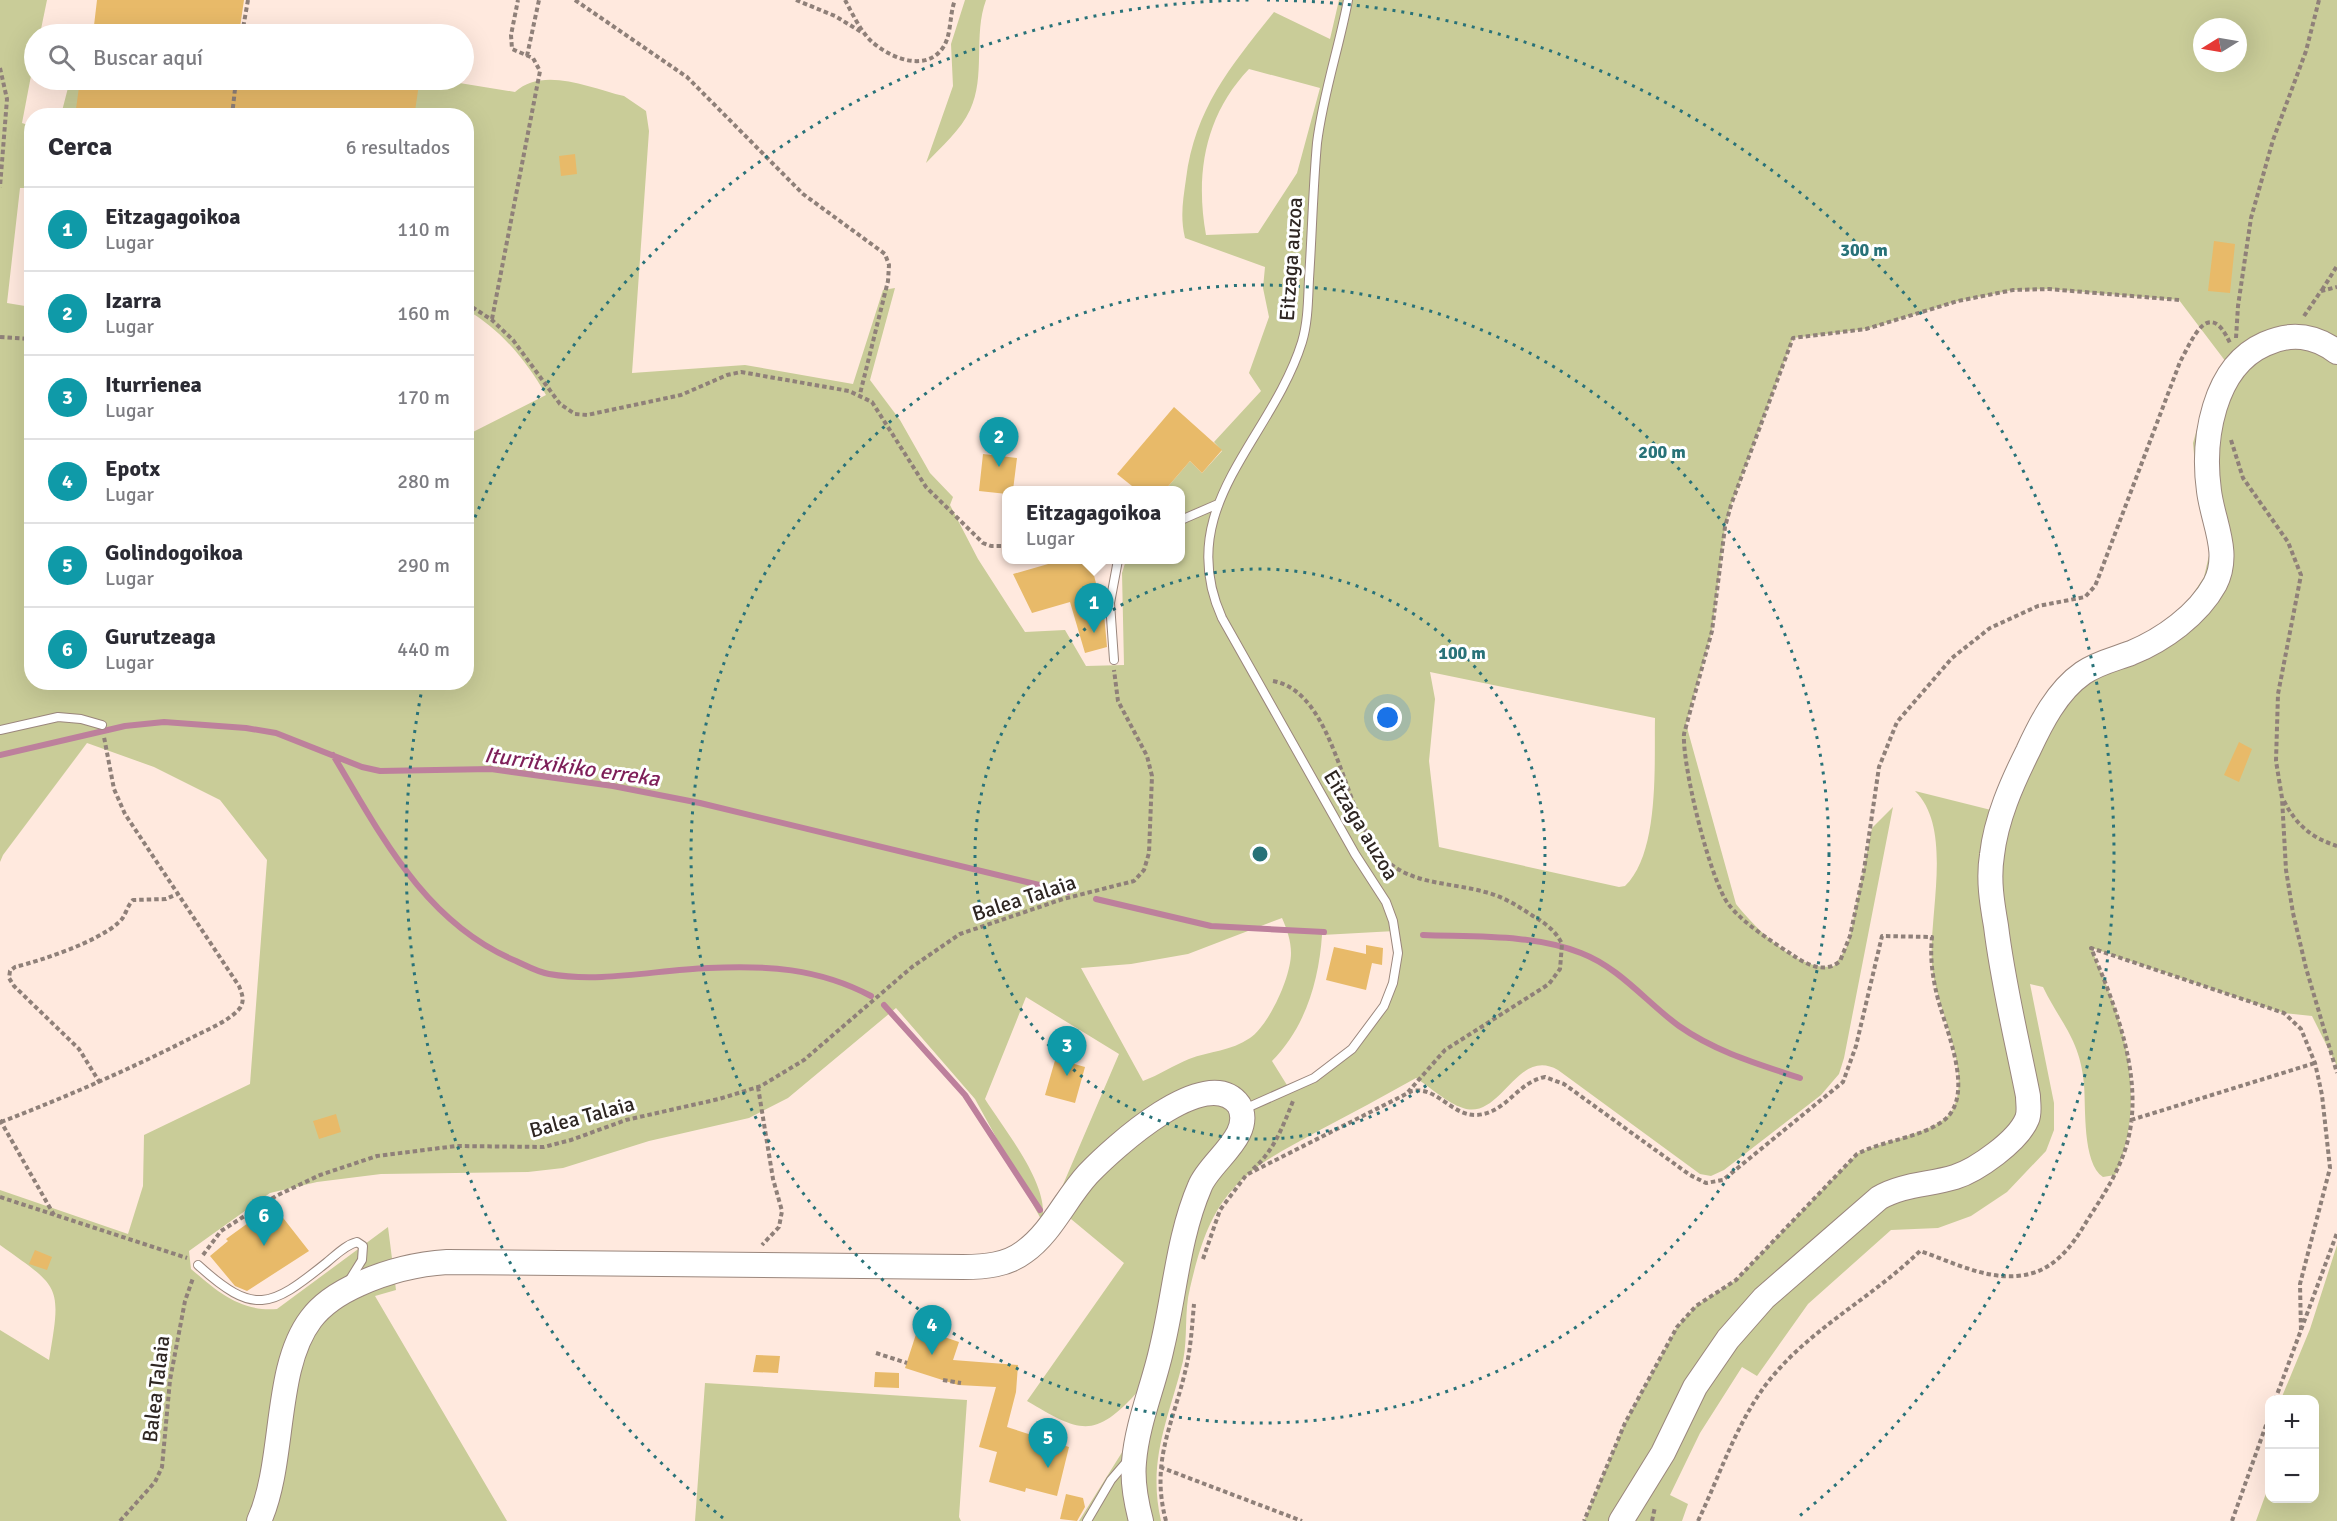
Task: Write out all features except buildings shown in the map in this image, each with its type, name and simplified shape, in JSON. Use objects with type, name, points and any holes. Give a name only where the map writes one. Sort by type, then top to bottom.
[{"type":"street","points":[[1621,1521],[1663,1453],[1700,1380],[1724,1344],[1759,1304],[1879,1198],[1900,1188],[1943,1180],[1969,1171],[2010,1140],[2026,1122],[2029,1113],[2028,1096],[2003,977],[1992,898],[1991,862],[1996,833],[2032,742],[2066,688],[2090,668],[2140,649],[2169,632],[2198,607],[2215,584],[2223,553],[2209,490],[2208,447],[2222,390],[2236,360],[2266,343],[2297,336],[2318,340],[2337,352]]},
{"type":"street","points":[[258,1521],[274,1474],[295,1354],[312,1317],[338,1296],[392,1270],[425,1263],[972,1267],[1008,1261],[1024,1252],[1037,1240],[1100,1162],[1132,1134],[1164,1112],[1196,1096],[1216,1092],[1234,1098],[1242,1110],[1242,1128],[1204,1177],[1178,1262],[1162,1349],[1134,1455],[1134,1482],[1141,1521]]},
{"type":"lane","name":"Eitzaga auzoa","points":[[1242,1110],[1298,1087],[1338,1062],[1368,1030],[1384,1006],[1393,983],[1398,943],[1386,902],[1355,854],[1222,618],[1210,588],[1208,542],[1218,504],[1285,383],[1303,339],[1307,309],[1317,142],[1348,0]]},
{"type":"lane","points":[[1185,518],[1218,504]]},
{"type":"lane","points":[[1114,660],[1110,603],[1118,564]]},
{"type":"lane","points":[[0,730],[58,717],[81,718],[102,725]]},
{"type":"lane","points":[[198,1265],[233,1294],[252,1301],[264,1300],[286,1292],[357,1242],[363,1246],[362,1260],[338,1296]]},
{"type":"lane","points":[[1087,1521],[1111,1480],[1134,1455]]},
{"type":"path","points":[[244,24],[248,0]]},
{"type":"path","points":[[492,320],[539,78],[539,65],[533,58],[516,53],[511,43],[518,0]]},
{"type":"path","points":[[527,56],[539,0]]},
{"type":"path","points":[[575,0],[687,77],[803,194],[885,254],[889,265],[888,281],[860,394]]},
{"type":"path","points":[[796,0],[835,16],[880,48],[907,61],[935,56],[945,44],[955,0]]},
{"type":"path","points":[[846,0],[866,36]]},
{"type":"path","points":[[2236,360],[2238,306],[2251,218],[2272,140],[2303,60],[2319,0]]},
{"type":"path","points":[[0,68],[7,99],[0,187]]},
{"type":"path","points":[[233,108],[235,90]]},
{"type":"path","points":[[2297,336],[2298,326],[2337,266]]},
{"type":"path","points":[[2321,291],[2337,287]]},
{"type":"path","points":[[2179,300],[2049,289],[2013,290],[1958,301],[1866,329],[1793,338],[1731,505],[1725,527],[1712,631],[1684,734],[1683,746],[1690,790],[1710,857],[1724,895],[1743,918],[1806,963],[1826,968],[1840,962],[1851,936],[1864,870],[1879,767],[1897,722],[1952,658],[1990,628],[2038,606],[2077,599],[2090,593],[2099,576],[2180,362],[2197,331],[2209,322],[2220,324],[2236,360]]},
{"type":"path","points":[[474,308],[492,320],[527,356],[560,404],[578,415],[681,395],[728,375],[741,372],[860,394],[878,408],[920,479],[940,503],[983,543],[1002,546]]},
{"type":"path","points":[[0,337],[24,338]]},
{"type":"path","points":[[2230,431],[2234,455],[2243,478],[2291,548],[2301,575],[2276,712],[2276,761],[2282,798],[2286,870],[2293,913],[2337,1073]]},
{"type":"path","name":"Balea Talaia","points":[[120,1521],[155,1482],[162,1467],[175,1350],[185,1301],[198,1265],[213,1240],[230,1224],[276,1196],[349,1165],[392,1153],[474,1146],[544,1147],[626,1120],[726,1098],[758,1087],[804,1060],[912,967],[960,934],[1019,913],[1141,876],[1147,865],[1150,833],[1151,767],[1118,701],[1114,660]]},
{"type":"path","points":[[1259,681],[1270,681],[1288,686],[1301,696],[1317,716],[1363,825],[1383,858],[1419,878],[1481,891],[1509,901],[1548,926],[1562,944],[1560,969],[1549,984],[1445,1050],[1407,1093]]},
{"type":"path","points":[[54,1216],[1,1121],[100,1083],[203,1032],[238,1011],[242,1005],[242,993],[239,986],[177,894],[120,803],[114,789],[102,725]]},
{"type":"path","points":[[2282,798],[2290,813],[2308,832],[2337,846]]},
{"type":"path","points":[[100,1083],[79,1049],[14,986],[9,978],[10,971],[15,967],[64,951],[115,926],[124,918],[133,900],[166,899],[177,894]]},
{"type":"path","points":[[1248,1173],[1407,1093],[1423,1090],[1463,1113],[1478,1115],[1499,1109],[1533,1081],[1550,1078],[1564,1084],[1690,1175],[1706,1183],[1715,1183],[1741,1169],[1843,1082],[1855,1053],[1882,936],[1932,937],[1932,972],[1958,1071],[1957,1094],[1950,1114],[1935,1126],[1883,1142],[1857,1154],[1736,1280],[1684,1318],[1633,1406],[1584,1521]]},
{"type":"path","points":[[1698,1521],[1730,1446],[1751,1407],[1773,1376],[1796,1352],[1920,1251],[1993,1275],[2029,1274],[2050,1266],[2072,1245],[2107,1190],[2122,1159],[2131,1120],[2130,1077],[2124,1037],[2112,999],[2091,948],[2284,1013],[2301,1029],[2315,1063],[2322,1095],[2330,1167],[2300,1284],[2301,1332]]},
{"type":"path","points":[[2131,1120],[2315,1063]]},
{"type":"path","points":[[750,1266],[759,1248],[779,1227],[782,1211],[773,1179],[758,1087]]},
{"type":"path","points":[[1201,1265],[1220,1210],[1248,1173],[1265,1158],[1298,1087]]},
{"type":"path","points":[[0,1197],[173,1252],[198,1265]]},
{"type":"path","points":[[2277,1395],[2337,1233]]},
{"type":"path","points":[[1166,1521],[1160,1467],[1188,1361],[1195,1299]]},
{"type":"path","points":[[924,1330],[932,1308]]},
{"type":"path","points":[[876,1353],[907,1364]]},
{"type":"path","points":[[943,1380],[942,1382],[961,1383]]},
{"type":"path","points":[[2232,1521],[2265,1427]]},
{"type":"path","points":[[1160,1467],[1302,1521]]},
{"type":"green space","points":[[0,0],[47,0],[42,24],[24,24],[24,90],[28,90],[22,123],[24,124],[24,188],[20,188],[7,303],[24,306],[24,690],[474,690],[474,431],[546,395],[512,347],[502,336],[474,315],[474,108],[63,108],[67,90],[474,90],[474,85],[515,92],[526,84],[553,80],[582,84],[624,96],[646,111],[649,131],[632,373],[745,365],[853,384],[883,290],[895,288],[870,380],[900,420],[930,473],[953,497],[950,505],[978,559],[1025,632],[1065,630],[1086,666],[1124,665],[1122,573],[1125,564],[1185,564],[1185,486],[1168,486],[1190,461],[1202,473],[1222,451],[1214,442],[1261,391],[1249,373],[1269,317],[1263,288],[1265,267],[1185,238],[1182,208],[1191,154],[1206,109],[1243,51],[1274,12],[1330,39],[1339,0],[2337,0],[2337,1066],[2312,1016],[2284,1013],[2092,948],[2119,1021],[2129,1065],[2131,1088],[2131,1110],[2123,1154],[2115,1175],[2103,1177],[2091,1160],[2088,1147],[2082,1068],[2074,1043],[2043,987],[2030,984],[2054,1103],[2054,1130],[2046,1151],[2007,1192],[1971,1216],[1938,1228],[1891,1230],[1808,1304],[1757,1376],[1742,1367],[1700,1433],[1670,1495],[1688,1504],[1682,1521],[1584,1521],[1625,1423],[1677,1327],[1696,1306],[1736,1280],[1857,1154],[1935,1125],[1952,1111],[1958,1095],[1959,1078],[1956,1059],[1939,1000],[1932,965],[1937,874],[1934,827],[1927,807],[1915,791],[1991,810],[2027,731],[2145,634],[2171,617],[2189,600],[2204,577],[2210,551],[2198,498],[2193,443],[2210,384],[2226,362],[2179,300],[2049,289],[2013,290],[1958,301],[1866,329],[1793,338],[1731,505],[1725,527],[1712,631],[1686,724],[1736,904],[1779,947],[1807,963],[1834,966],[1846,949],[1872,828],[1893,807],[1839,1074],[1821,1095],[1724,1170],[1711,1176],[1700,1174],[1558,1070],[1544,1065],[1531,1068],[1520,1075],[1488,1104],[1476,1109],[1457,1106],[1416,1078],[1262,1163],[1224,1200],[1205,1236],[1197,1262],[1188,1297],[1183,1361],[1158,1459],[1157,1499],[1161,1521],[1079,1521],[1131,1438],[1140,1389],[1111,1417],[1099,1424],[1087,1426],[1061,1420],[1027,1401],[1124,1263],[1071,1219],[1059,1194],[1119,1054],[1026,997],[985,1099],[1033,1175],[1043,1207],[1042,1221],[975,1099],[896,1008],[788,1098],[749,1118],[649,1141],[563,1168],[528,1172],[381,1174],[317,1182],[270,1193],[189,1251],[191,1269],[220,1292],[252,1307],[277,1309],[388,1227],[396,1290],[375,1296],[507,1521],[0,1521],[0,1330],[49,1360],[55,1302],[52,1290],[45,1280],[0,1245],[0,1190],[128,1234],[143,1186],[144,1135],[250,1084],[267,860],[220,800],[154,767],[87,743],[0,862]],"holes":[[[1249,69],[1320,88],[1297,173],[1258,233],[1206,235],[1202,190],[1207,146],[1222,106],[1234,87]],[[1430,672],[1655,718],[1653,807],[1650,830],[1636,871],[1625,886],[1619,887],[1439,847],[1429,761],[1435,699]],[[1282,918],[1291,949],[1290,963],[1278,1000],[1257,1032],[1235,1046],[1189,1059],[1143,1081],[1081,968],[1131,964],[1188,954]],[[1395,931],[1393,983],[1359,1041],[1290,1090],[1272,1061],[1284,1048],[1302,1019],[1314,986],[1322,935]]]},
{"type":"green space","points":[[965,0],[986,0],[980,27],[979,69],[975,97],[961,124],[926,163],[953,86],[951,44]]},
{"type":"green space","points":[[2337,1245],[2337,1521],[2256,1521],[2265,1496],[2265,1503],[2319,1503],[2319,1395],[2283,1395],[2310,1329]]},
{"type":"green space","points":[[705,1383],[967,1400],[959,1517],[961,1521],[695,1521]]},
{"type":"waterway","name":"Iturritxikiko erreka","points":[[0,755],[125,726],[164,722],[246,728],[276,733],[362,767],[380,771],[491,769],[613,786],[700,803],[1068,892]]},
{"type":"waterway","points":[[333,755],[388,845],[408,874],[431,900],[456,924],[484,945],[532,969],[549,974],[588,977],[708,968],[771,968],[831,979],[871,996]]},
{"type":"waterway","name":"Iturritxikiko erreka","points":[[1096,899],[1211,926],[1324,932]]},
{"type":"waterway","name":"Iturritxikiko erreka","points":[[1423,935],[1523,939],[1581,953],[1608,967],[1667,1017],[1693,1035],[1738,1056],[1800,1078]]},
{"type":"waterway","points":[[884,1005],[965,1095],[1040,1210]]},
{"type":"place","name":"Izarra","points":[[999,467]]},
{"type":"place","name":"Eitzagagoikoa","points":[[1094,633]]},
{"type":"place","name":"Iturrienea","points":[[1067,1076]]},
{"type":"place","name":"Gurutzeaga","points":[[264,1246]]},
{"type":"place","name":"Epotx","points":[[932,1355]]},
{"type":"place","name":"Golindogoikoa","points":[[1048,1468]]}]
